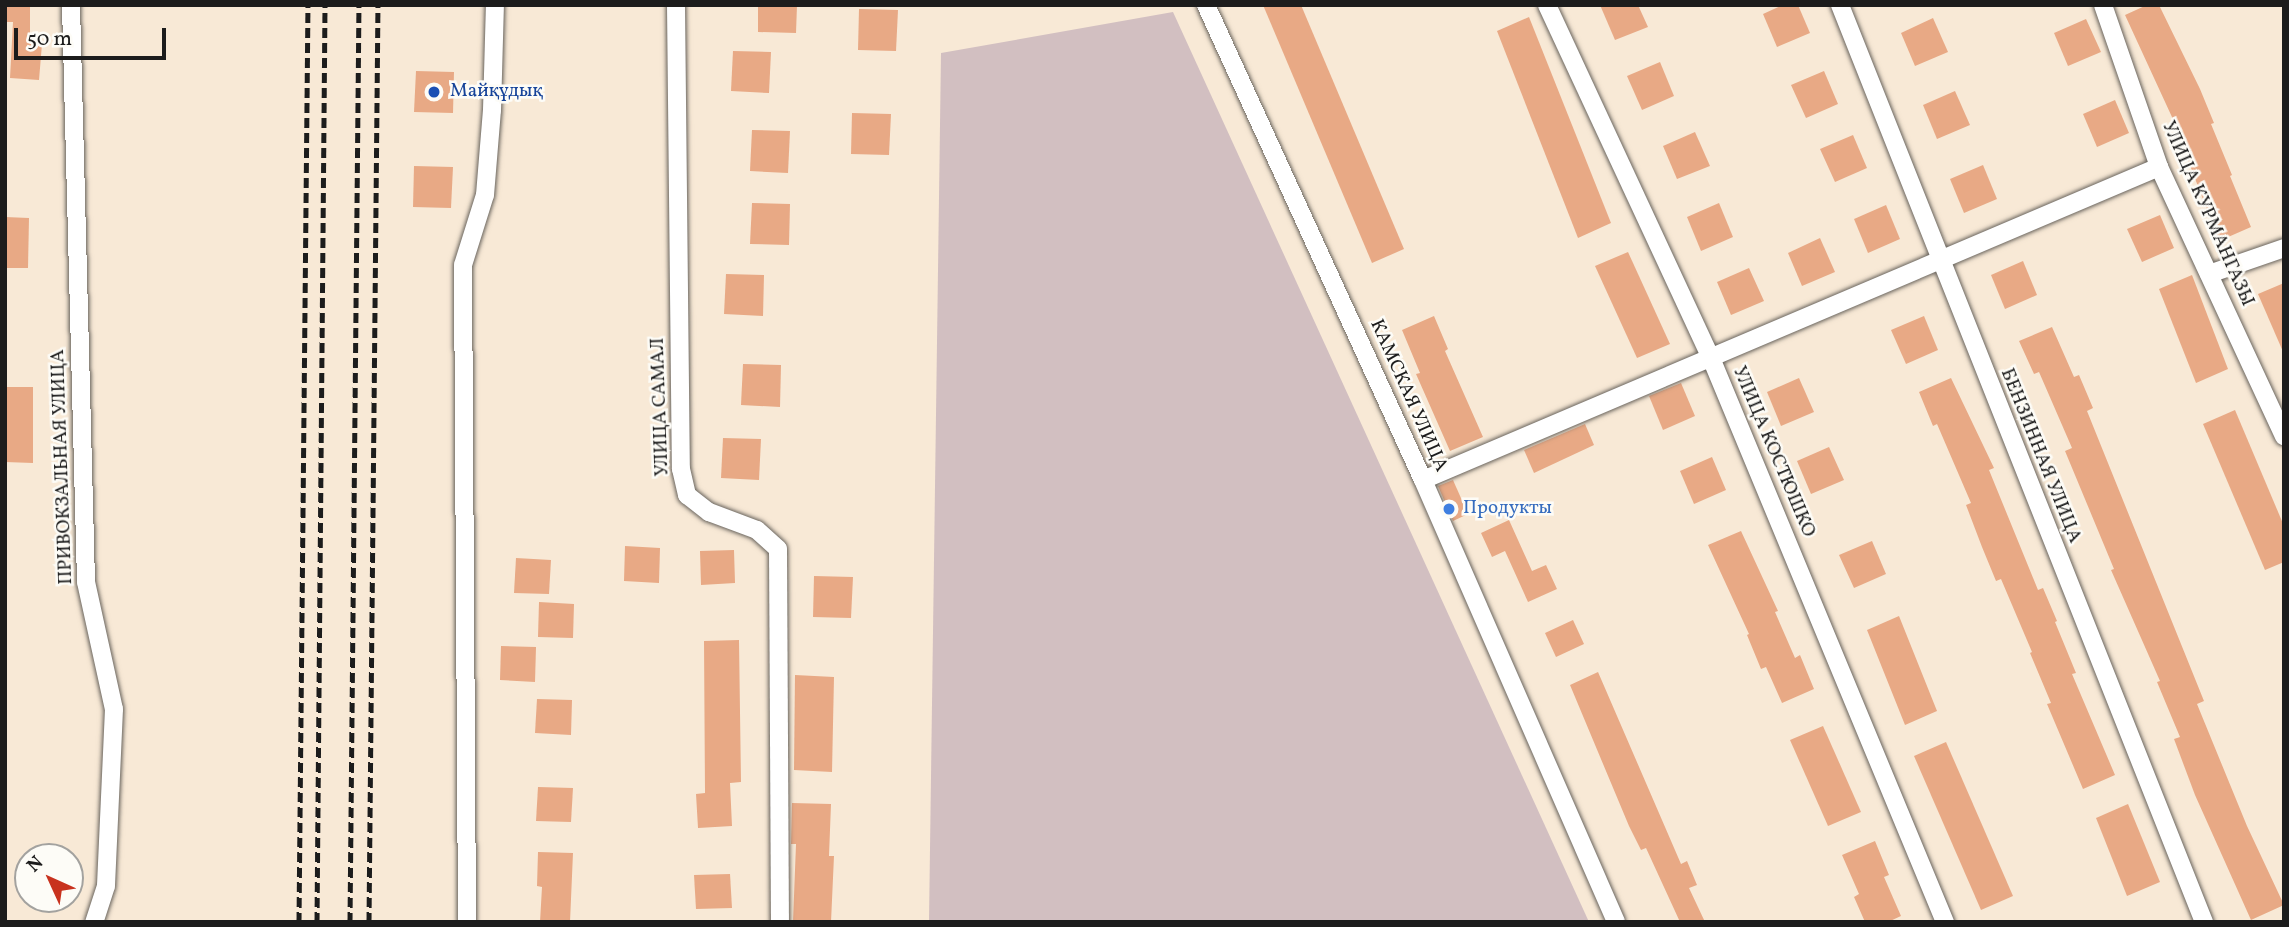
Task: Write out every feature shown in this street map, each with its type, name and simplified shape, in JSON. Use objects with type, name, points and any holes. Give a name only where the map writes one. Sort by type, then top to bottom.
[{"type":"street","name":"ПРИВОКЗАЛЬНАЯ УЛИЦА","points":[[71,5],[86,582],[114,709],[106,886],[94,922]]},
{"type":"street","points":[[467,922],[463,265],[485,195],[492,110],[495,5]]},
{"type":"street","name":"УЛИЦА САМАЛ","points":[[676,5],[681,469],[687,495],[709,512],[757,530],[778,549],[780,922]]},
{"type":"street","name":"КАМСКАЯ УЛИЦА","points":[[1206,5],[1423,480],[1616,922]]},
{"type":"street","name":"УЛИЦА КОСТЮШКО","points":[[1547,5],[1711,358],[1945,922]]},
{"type":"street","name":"БЕНЗИННАЯ УЛИЦА","points":[[1840,5],[1938,259],[2204,922]]},
{"type":"street","name":"УЛИЦА КУРМАНГАЗЫ","points":[[2103,5],[2159,167],[2284,436]]},
{"type":"street","points":[[1423,480],[2159,167]]},
{"type":"street","points":[[2209,274],[2284,248]]},
{"type":"shaded area","points":[[1173,12],[1589,922],[929,922],[941,53]]},
{"type":"building","points":[[5,5],[30,5],[30,43],[42,44],[39,80],[10,78],[13,22],[5,22]]},
{"type":"building","points":[[758,5],[797,5],[796,33],[758,32]]},
{"type":"building","points":[[1263,5],[1301,5],[1404,249],[1372,263]]},
{"type":"building","points":[[1600,5],[1638,5],[1648,27],[1615,40]]},
{"type":"building","points":[[1783,5],[1798,5],[1810,33],[1777,47],[1763,14]]},
{"type":"building","points":[[2147,5],[2159,5],[2200,89],[2251,227],[2219,241],[2186,155],[2189,154],[2125,15]]},
{"type":"building","points":[[859,9],[898,10],[896,51],[858,50]]},
{"type":"building","points":[[1529,17],[1611,223],[1578,238],[1497,31]]},
{"type":"building","points":[[1933,18],[1948,52],[1915,66],[1901,33]]},
{"type":"building","points":[[2086,19],[2101,52],[2068,66],[2054,33]]},
{"type":"building","points":[[733,51],[771,52],[769,93],[731,91]]},
{"type":"building","points":[[1660,62],[1674,96],[1642,110],[1627,76]]},
{"type":"building","name":"Майқұдық","points":[[416,71],[454,72],[453,113],[414,112]]},
{"type":"building","points":[[1824,71],[1838,104],[1806,118],[1791,85]]},
{"type":"building","points":[[1955,91],[1970,125],[1937,139],[1923,105]]},
{"type":"building","points":[[2115,100],[2129,133],[2097,147],[2083,114]]},
{"type":"building","points":[[852,113],[891,114],[889,155],[851,154]]},
{"type":"building","points":[[752,130],[790,131],[788,173],[750,171]]},
{"type":"building","points":[[1695,132],[1710,166],[1677,179],[1663,146]]},
{"type":"building","points":[[1853,135],[1867,168],[1835,182],[1820,149]]},
{"type":"building","points":[[1983,165],[1997,199],[1964,213],[1950,179]]},
{"type":"building","points":[[414,166],[453,167],[451,208],[413,207]]},
{"type":"building","points":[[752,203],[790,204],[789,245],[750,244]]},
{"type":"building","points":[[1719,203],[1733,237],[1701,251],[1687,217]]},
{"type":"building","points":[[1886,205],[1900,239],[1868,253],[1854,219]]},
{"type":"building","points":[[2160,215],[2174,248],[2142,262],[2127,229]]},
{"type":"building","points":[[5,217],[29,218],[28,268],[5,268]]},
{"type":"building","points":[[1820,238],[1835,272],[1802,286],[1788,253]]},
{"type":"building","points":[[1628,252],[1670,344],[1637,358],[1595,266]]},
{"type":"building","points":[[2023,261],[2037,295],[2005,309],[1991,275]]},
{"type":"building","points":[[1749,268],[1764,301],[1731,315],[1717,282]]},
{"type":"building","points":[[726,274],[764,275],[763,316],[724,314]]},
{"type":"building","points":[[2192,275],[2228,369],[2196,383],[2159,289]]},
{"type":"building","points":[[2284,283],[2284,354],[2258,294]]},
{"type":"building","points":[[1434,316],[1448,349],[1445,351],[1483,437],[1450,451],[1416,374],[1420,373],[1402,330]]},
{"type":"building","points":[[1924,316],[1938,350],[1906,364],[1891,330]]},
{"type":"building","points":[[2052,327],[2074,377],[2079,375],[2093,408],[2087,411],[2204,701],[2197,704],[2247,826],[2284,905],[2251,920],[2195,795],[2174,739],[2180,737],[2157,682],[2160,681],[2111,570],[2114,569],[2065,451],[2072,448],[2039,372],[2034,374],[2019,341]]},
{"type":"building","points":[[743,364],[781,365],[780,407],[741,405]]},
{"type":"building","points":[[1799,378],[1814,412],[1781,426],[1767,392]]},
{"type":"building","points":[[1951,378],[1994,468],[1989,470],[2038,590],[2043,588],[2057,621],[2055,622],[2076,673],[2072,674],[2115,775],[2083,789],[2047,704],[2051,703],[2030,653],[2032,652],[2001,579],[1996,581],[1982,547],[1966,505],[1971,503],[1937,424],[1933,426],[1919,392]]},
{"type":"building","points":[[1681,383],[1695,416],[1663,430],[1649,396]]},
{"type":"building","points":[[5,387],[33,387],[33,463],[5,462]]},
{"type":"building","points":[[2235,410],[2284,526],[2284,562],[2265,570],[2203,424]]},
{"type":"building","points":[[1585,424],[1594,445],[1534,473],[1524,450]]},
{"type":"building","points":[[723,438],[761,439],[759,480],[721,478]]},
{"type":"building","points":[[1829,447],[1844,480],[1811,494],[1797,461]]},
{"type":"building","points":[[1712,457],[1726,490],[1694,504],[1680,471]]},
{"type":"building","points":[[1453,480],[1468,514],[1453,521],[1438,486]]},
{"type":"building","points":[[1509,520],[1532,571],[1546,565],[1557,589],[1528,602],[1505,551],[1492,557],[1481,533]]},
{"type":"building","points":[[1741,531],[1778,611],[1775,612],[1795,658],[1800,655],[1814,689],[1782,703],[1766,667],[1761,669],[1747,635],[1749,634],[1708,545]]},
{"type":"building","points":[[1872,541],[1886,574],[1854,588],[1839,555]]},
{"type":"building","points":[[625,546],[660,548],[659,583],[624,581]]},
{"type":"building","points":[[734,550],[735,583],[701,585],[700,551]]},
{"type":"building","points":[[516,558],[551,560],[549,594],[514,593]]},
{"type":"building","points":[[814,576],[853,577],[851,618],[813,617]]},
{"type":"building","points":[[539,602],[574,604],[573,638],[538,637]]},
{"type":"building","points":[[1899,616],[1937,711],[1905,725],[1867,630]]},
{"type":"building","points":[[1573,620],[1584,644],[1556,657],[1545,633]]},
{"type":"building","points":[[739,640],[741,782],[730,783],[732,826],[698,828],[696,794],[705,793],[704,641]]},
{"type":"building","points":[[501,646],[536,647],[535,682],[500,680]]},
{"type":"building","points":[[1598,672],[1681,864],[1687,861],[1697,885],[1689,888],[1705,922],[1680,922],[1646,848],[1641,850],[1629,826],[1570,685]]},
{"type":"building","points":[[795,675],[834,677],[832,772],[794,770]]},
{"type":"building","points":[[537,699],[572,700],[571,735],[535,733]]},
{"type":"building","points":[[1823,726],[1861,812],[1828,826],[1790,740]]},
{"type":"building","points":[[1946,742],[2013,896],[1981,910],[1914,756]]},
{"type":"building","points":[[538,787],[573,788],[571,822],[536,821]]},
{"type":"building","points":[[792,803],[831,804],[829,856],[834,856],[831,922],[793,922],[796,844],[791,844]]},
{"type":"building","points":[[2128,804],[2160,882],[2127,896],[2096,818]]},
{"type":"building","points":[[1875,841],[1889,875],[1884,877],[1901,916],[1888,922],[1865,922],[1854,897],[1859,894],[1842,855]]},
{"type":"building","points":[[538,852],[573,853],[570,922],[540,922],[542,887],[537,886]]},
{"type":"building","points":[[730,874],[732,908],[696,909],[694,875]]},
{"type":"railway","points":[[299,922],[308,5]]},
{"type":"railway","points":[[317,922],[325,5]]},
{"type":"railway","points":[[350,922],[359,5]]},
{"type":"railway","points":[[369,922],[378,5]]},
{"type":"place","name":"Майқұдық","points":[[434,92]]},
{"type":"place","name":"Продукты","points":[[1449,509]]}]
